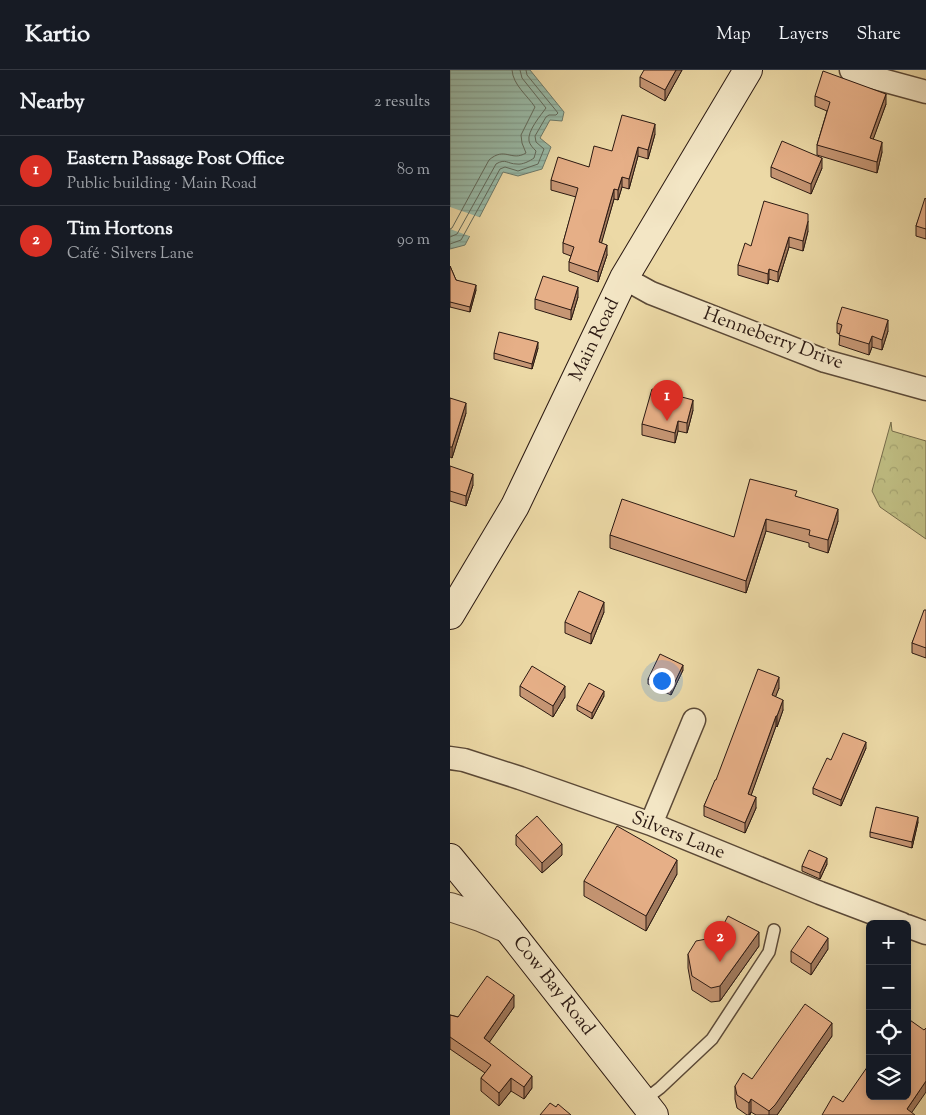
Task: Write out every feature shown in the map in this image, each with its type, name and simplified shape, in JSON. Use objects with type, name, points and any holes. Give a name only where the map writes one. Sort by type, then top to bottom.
[{"type":"main road","name":"Main Road","points":[[450,615],[515,506],[624,278],[748,70]]},
{"type":"main road","name":"Cow Bay Road","points":[[450,858],[649,1108]]},
{"type":"main road","points":[[450,907],[508,929]]},
{"type":"street","points":[[850,70],[926,92]]},
{"type":"street","name":"Henneberry Drive","points":[[624,278],[651,293],[825,360],[926,389]]},
{"type":"street","points":[[651,824],[694,720]]},
{"type":"street","name":"Silvers Lane","points":[[450,758],[464,760],[520,778],[651,824],[891,920]]},
{"type":"street","points":[[911,927],[926,933]]},
{"type":"lane","points":[[649,1108],[674,1075],[712,1039],[769,952],[774,930]]},
{"type":"green space","points":[[891,422],[892,431],[926,441],[926,539],[880,507],[872,491]]},
{"type":"water","points":[[450,70],[530,70],[564,112],[562,121],[550,120],[540,138],[551,147],[542,169],[518,176],[503,172],[465,245],[450,249]]},
{"type":"pier","points":[[450,207],[482,218],[472,237],[450,229]]},
{"type":"building","points":[[644,70],[676,70],[665,90],[640,77]]},
{"type":"building","points":[[823,71],[886,94],[870,138],[882,142],[877,162],[817,145],[830,102],[815,96]]},
{"type":"building","points":[[622,115],[655,124],[648,150],[638,147],[629,179],[622,177],[618,190],[614,189],[599,242],[607,245],[598,272],[569,262],[574,247],[563,243],[578,188],[551,180],[558,157],[589,167],[594,146],[612,151]]},
{"type":"building","points":[[782,141],[822,158],[811,184],[771,167]]},
{"type":"building","points":[[926,199],[926,229],[916,226]]},
{"type":"building","points":[[764,201],[808,214],[803,241],[789,237],[778,272],[769,269],[768,274],[738,265],[745,243],[751,246]]},
{"type":"building","points":[[450,266],[456,280],[476,285],[470,307],[450,302]]},
{"type":"building","points":[[543,276],[578,287],[571,310],[535,299]]},
{"type":"building","points":[[842,307],[888,320],[882,340],[872,336],[869,344],[839,335],[842,325],[837,323]]},
{"type":"building","points":[[499,332],[538,342],[532,364],[494,353]]},
{"type":"building","points":[[652,389],[693,400],[687,423],[678,421],[675,433],[642,424]]},
{"type":"building","points":[[450,398],[466,403],[452,447],[450,447]]},
{"type":"building","points":[[450,466],[473,474],[466,496],[450,491]]},
{"type":"building","points":[[750,479],[797,491],[795,496],[838,509],[828,540],[809,535],[810,530],[766,519],[746,581],[610,535],[622,499],[734,537]]},
{"type":"building","points":[[579,591],[604,602],[591,634],[565,622]]},
{"type":"building","points":[[924,610],[926,610],[926,648],[912,643]]},
{"type":"building","points":[[660,654],[683,665],[671,690],[648,679]]},
{"type":"building","points":[[532,666],[565,686],[553,706],[520,686]]},
{"type":"building","points":[[758,669],[779,677],[772,695],[783,700],[748,794],[756,797],[745,823],[704,806],[716,780]]},
{"type":"building","points":[[589,683],[604,691],[592,713],[577,705]]},
{"type":"building","points":[[843,733],[866,742],[841,800],[813,788],[827,758],[831,760]]},
{"type":"building","points":[[876,807],[918,817],[912,842],[870,832]]},
{"type":"building","points":[[537,816],[562,844],[542,863],[516,835]]},
{"type":"building","points":[[617,826],[677,860],[646,916],[584,881]]},
{"type":"building","points":[[809,850],[827,858],[820,873],[802,866]]},
{"type":"building","points":[[728,916],[759,932],[720,986],[711,988],[692,976],[688,954],[696,941],[717,937]]},
{"type":"building","points":[[808,926],[828,938],[811,964],[791,951]]},
{"type":"building","points":[[487,976],[514,995],[484,1038],[532,1076],[524,1087],[511,1078],[499,1093],[481,1078],[491,1065],[450,1037],[450,1015],[458,1017]]},
{"type":"building","points":[[805,1004],[832,1023],[769,1111],[751,1099],[749,1103],[737,1095],[735,1086],[743,1073],[752,1079]]},
{"type":"building","points":[[911,1021],[924,1030],[926,1028],[926,1081],[907,1109],[915,1115],[822,1115],[833,1096],[843,1102],[866,1069],[866,1100],[911,1100]]},
{"type":"building","points":[[550,1103],[556,1107],[558,1104],[571,1115],[540,1115]]},
{"type":"place","name":"Eastern Passage Post Office","points":[[667,421]]},
{"type":"place","name":"Tim Hortons","points":[[720,962]]}]
